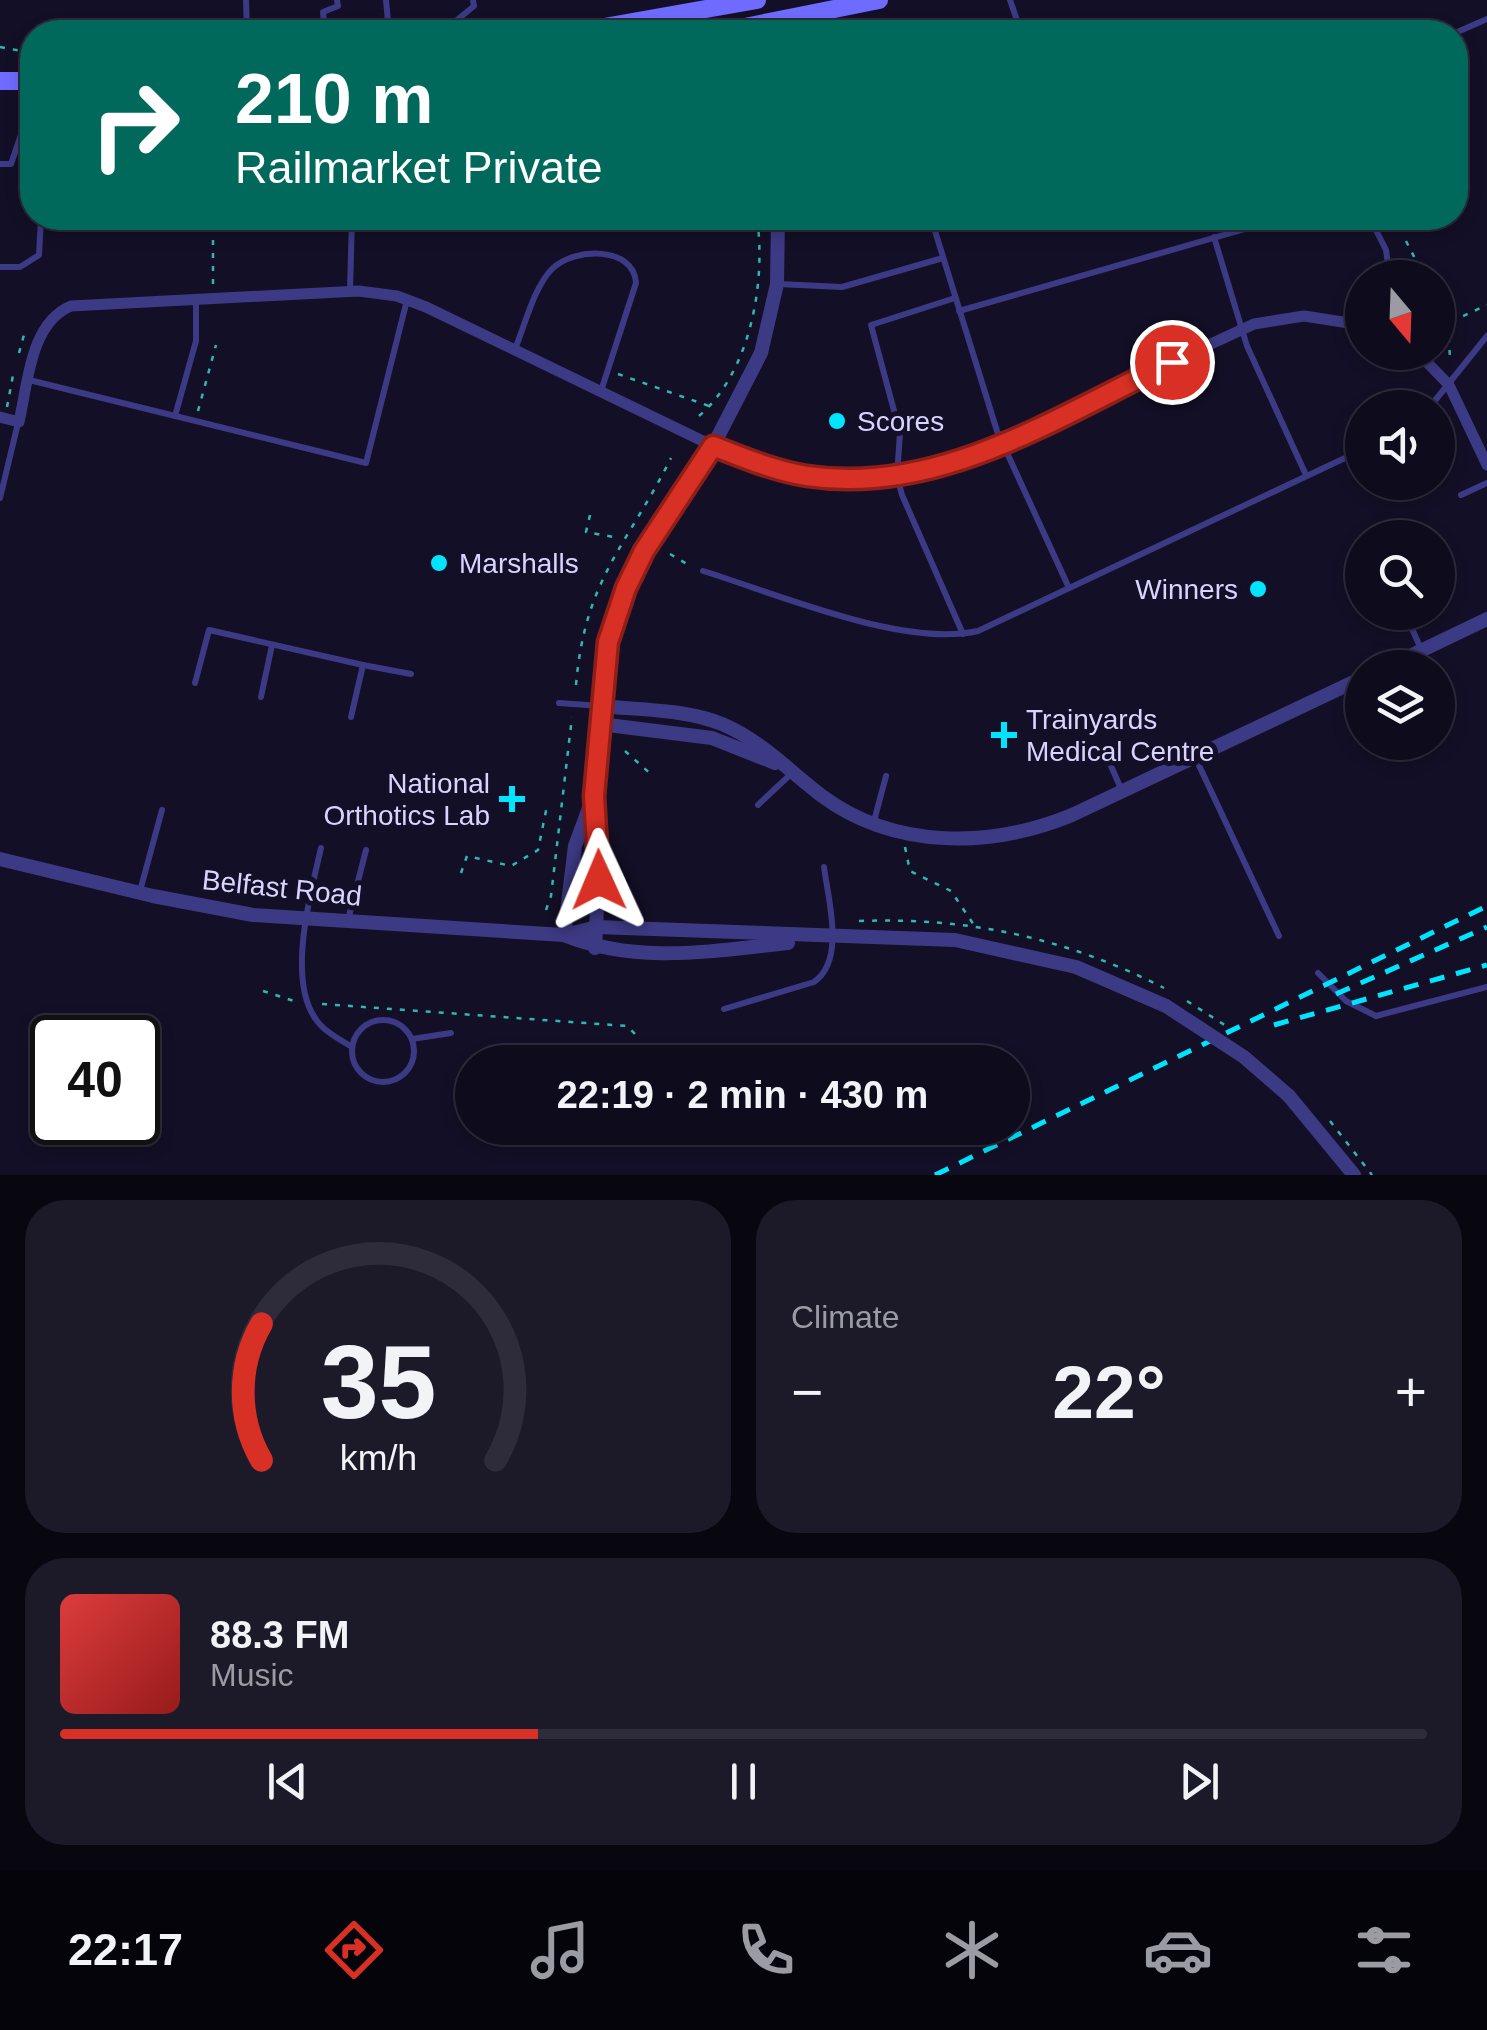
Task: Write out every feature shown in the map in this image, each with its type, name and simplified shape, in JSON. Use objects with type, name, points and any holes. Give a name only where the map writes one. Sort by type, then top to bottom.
[{"type":"main road","points":[[645,20],[757,0]]},
{"type":"main road","points":[[791,20],[879,0]]},
{"type":"street","points":[[737,4],[740,20]]},
{"type":"street","points":[[596,948],[600,849],[594,796],[608,642],[626,588],[656,532],[713,446],[761,353],[777,284],[778,230]]},
{"type":"street","points":[[0,417],[19,422],[42,331],[62,310],[81,304],[350,291],[407,299],[713,446],[805,476],[861,480],[952,464],[1002,444],[1240,329],[1304,316],[1345,322]]},
{"type":"street","points":[[1433,370],[1448,386],[1487,465]]},
{"type":"street","points":[[1422,650],[1487,619]]},
{"type":"street","points":[[601,706],[720,723],[750,739],[838,806],[874,820],[947,839],[1004,838],[1046,826],[1345,686]]},
{"type":"street","points":[[600,724],[712,738],[794,772]]},
{"type":"street","points":[[564,935],[575,846],[594,796]]},
{"type":"street","name":"Belfast Road","points":[[0,859],[236,912],[564,935],[596,927],[920,938],[1015,950],[1076,967],[1166,1006],[1218,1038],[1289,1096],[1354,1175]]},
{"type":"street","name":"Belfast Road","points":[[564,935],[596,948],[632,954],[684,954],[833,938]]},
{"type":"lane","points":[[324,20],[323,12],[338,6],[337,0]]},
{"type":"lane","points":[[457,20],[474,6],[473,0]]},
{"type":"lane","points":[[0,164],[11,164],[20,138]]},
{"type":"lane","points":[[0,268],[20,268],[39,255],[40,230]]},
{"type":"lane","points":[[350,291],[352,230]]},
{"type":"lane","points":[[935,230],[1002,444],[1069,588]]},
{"type":"lane","points":[[959,312],[1241,230]]},
{"type":"lane","points":[[1376,230],[1387,260]]},
{"type":"lane","points":[[1214,238],[1240,329],[1306,475]]},
{"type":"lane","points":[[515,349],[544,280],[556,266],[609,254],[624,258],[632,265],[636,283],[601,391]]},
{"type":"lane","points":[[777,284],[854,285],[943,258]]},
{"type":"lane","points":[[955,298],[871,325],[900,433],[897,476],[917,533],[963,634]]},
{"type":"lane","points":[[175,416],[196,341],[196,299]]},
{"type":"lane","points":[[29,380],[366,463],[407,299]]},
{"type":"lane","points":[[1445,390],[1487,336]]},
{"type":"lane","points":[[0,498],[19,422]]},
{"type":"lane","points":[[702,571],[898,628],[933,636],[963,634],[1345,458]]},
{"type":"lane","points":[[1461,495],[1487,482]]},
{"type":"lane","points":[[195,683],[209,630],[411,674]]},
{"type":"lane","points":[[1413,630],[1422,650]]},
{"type":"lane","points":[[261,697],[272,644]]},
{"type":"lane","points":[[351,717],[363,665]]},
{"type":"lane","points":[[559,703],[601,706]]},
{"type":"lane","points":[[1104,750],[1122,792]]},
{"type":"lane","points":[[1196,758],[1279,936]]},
{"type":"lane","points":[[758,806],[794,772]]},
{"type":"lane","points":[[874,820],[886,776]]},
{"type":"lane","points":[[140,893],[162,810]]},
{"type":"lane","points":[[321,848],[305,918],[303,980],[313,1017],[352,1047],[358,1070],[371,1080],[387,1082],[402,1076],[412,1064],[412,1040],[395,1023],[379,1020],[364,1027],[352,1047]]},
{"type":"lane","points":[[348,921],[366,850]]},
{"type":"lane","points":[[724,1009],[820,979],[833,938],[824,867]]},
{"type":"lane","points":[[1318,973],[1346,1001],[1376,1016],[1487,987]]},
{"type":"lane","points":[[412,1040],[451,1033]]},
{"type":"path","points":[[213,230],[213,284]]},
{"type":"path","points":[[699,416],[734,370],[749,331],[760,262],[758,230]]},
{"type":"path","points":[[1406,240],[1416,260]]},
{"type":"path","points":[[1455,320],[1487,305]]},
{"type":"path","points":[[198,412],[216,344]]},
{"type":"path","points":[[616,373],[709,406]]},
{"type":"path","points":[[576,685],[585,625],[602,574],[671,458]]},
{"type":"path","points":[[590,516],[586,532],[621,539]]},
{"type":"path","points":[[670,554],[702,571]]},
{"type":"path","points":[[546,910],[572,717]]},
{"type":"path","points":[[625,751],[653,776]]},
{"type":"path","points":[[462,873],[468,856],[511,866],[538,850],[544,836],[547,806]]},
{"type":"path","points":[[910,831],[905,843],[907,867],[951,891],[974,925]]},
{"type":"path","points":[[264,991],[309,1003],[627,1026],[636,1034]]},
{"type":"railway","points":[[935,1175],[1487,906]]},
{"type":"railway","points":[[1336,994],[1487,927]]},
{"type":"railway","points":[[1274,1025],[1487,965]]},
{"type":"place","name":"Scores","points":[[837,421]]},
{"type":"place","name":"Marshalls","points":[[439,563]]},
{"type":"place","name":"Winners","points":[[1258,589]]},
{"type":"place","name":"Trainyards Medical Centre","points":[[1004,735]]},
{"type":"place","name":"National Orthotics Lab","points":[[512,799]]},
{"type":"route","points":[[599,880],[594,796],[608,642],[626,588],[644,551],[713,446],[765,466],[823,478],[861,480],[932,470],[1002,444],[1172,362]]}]
